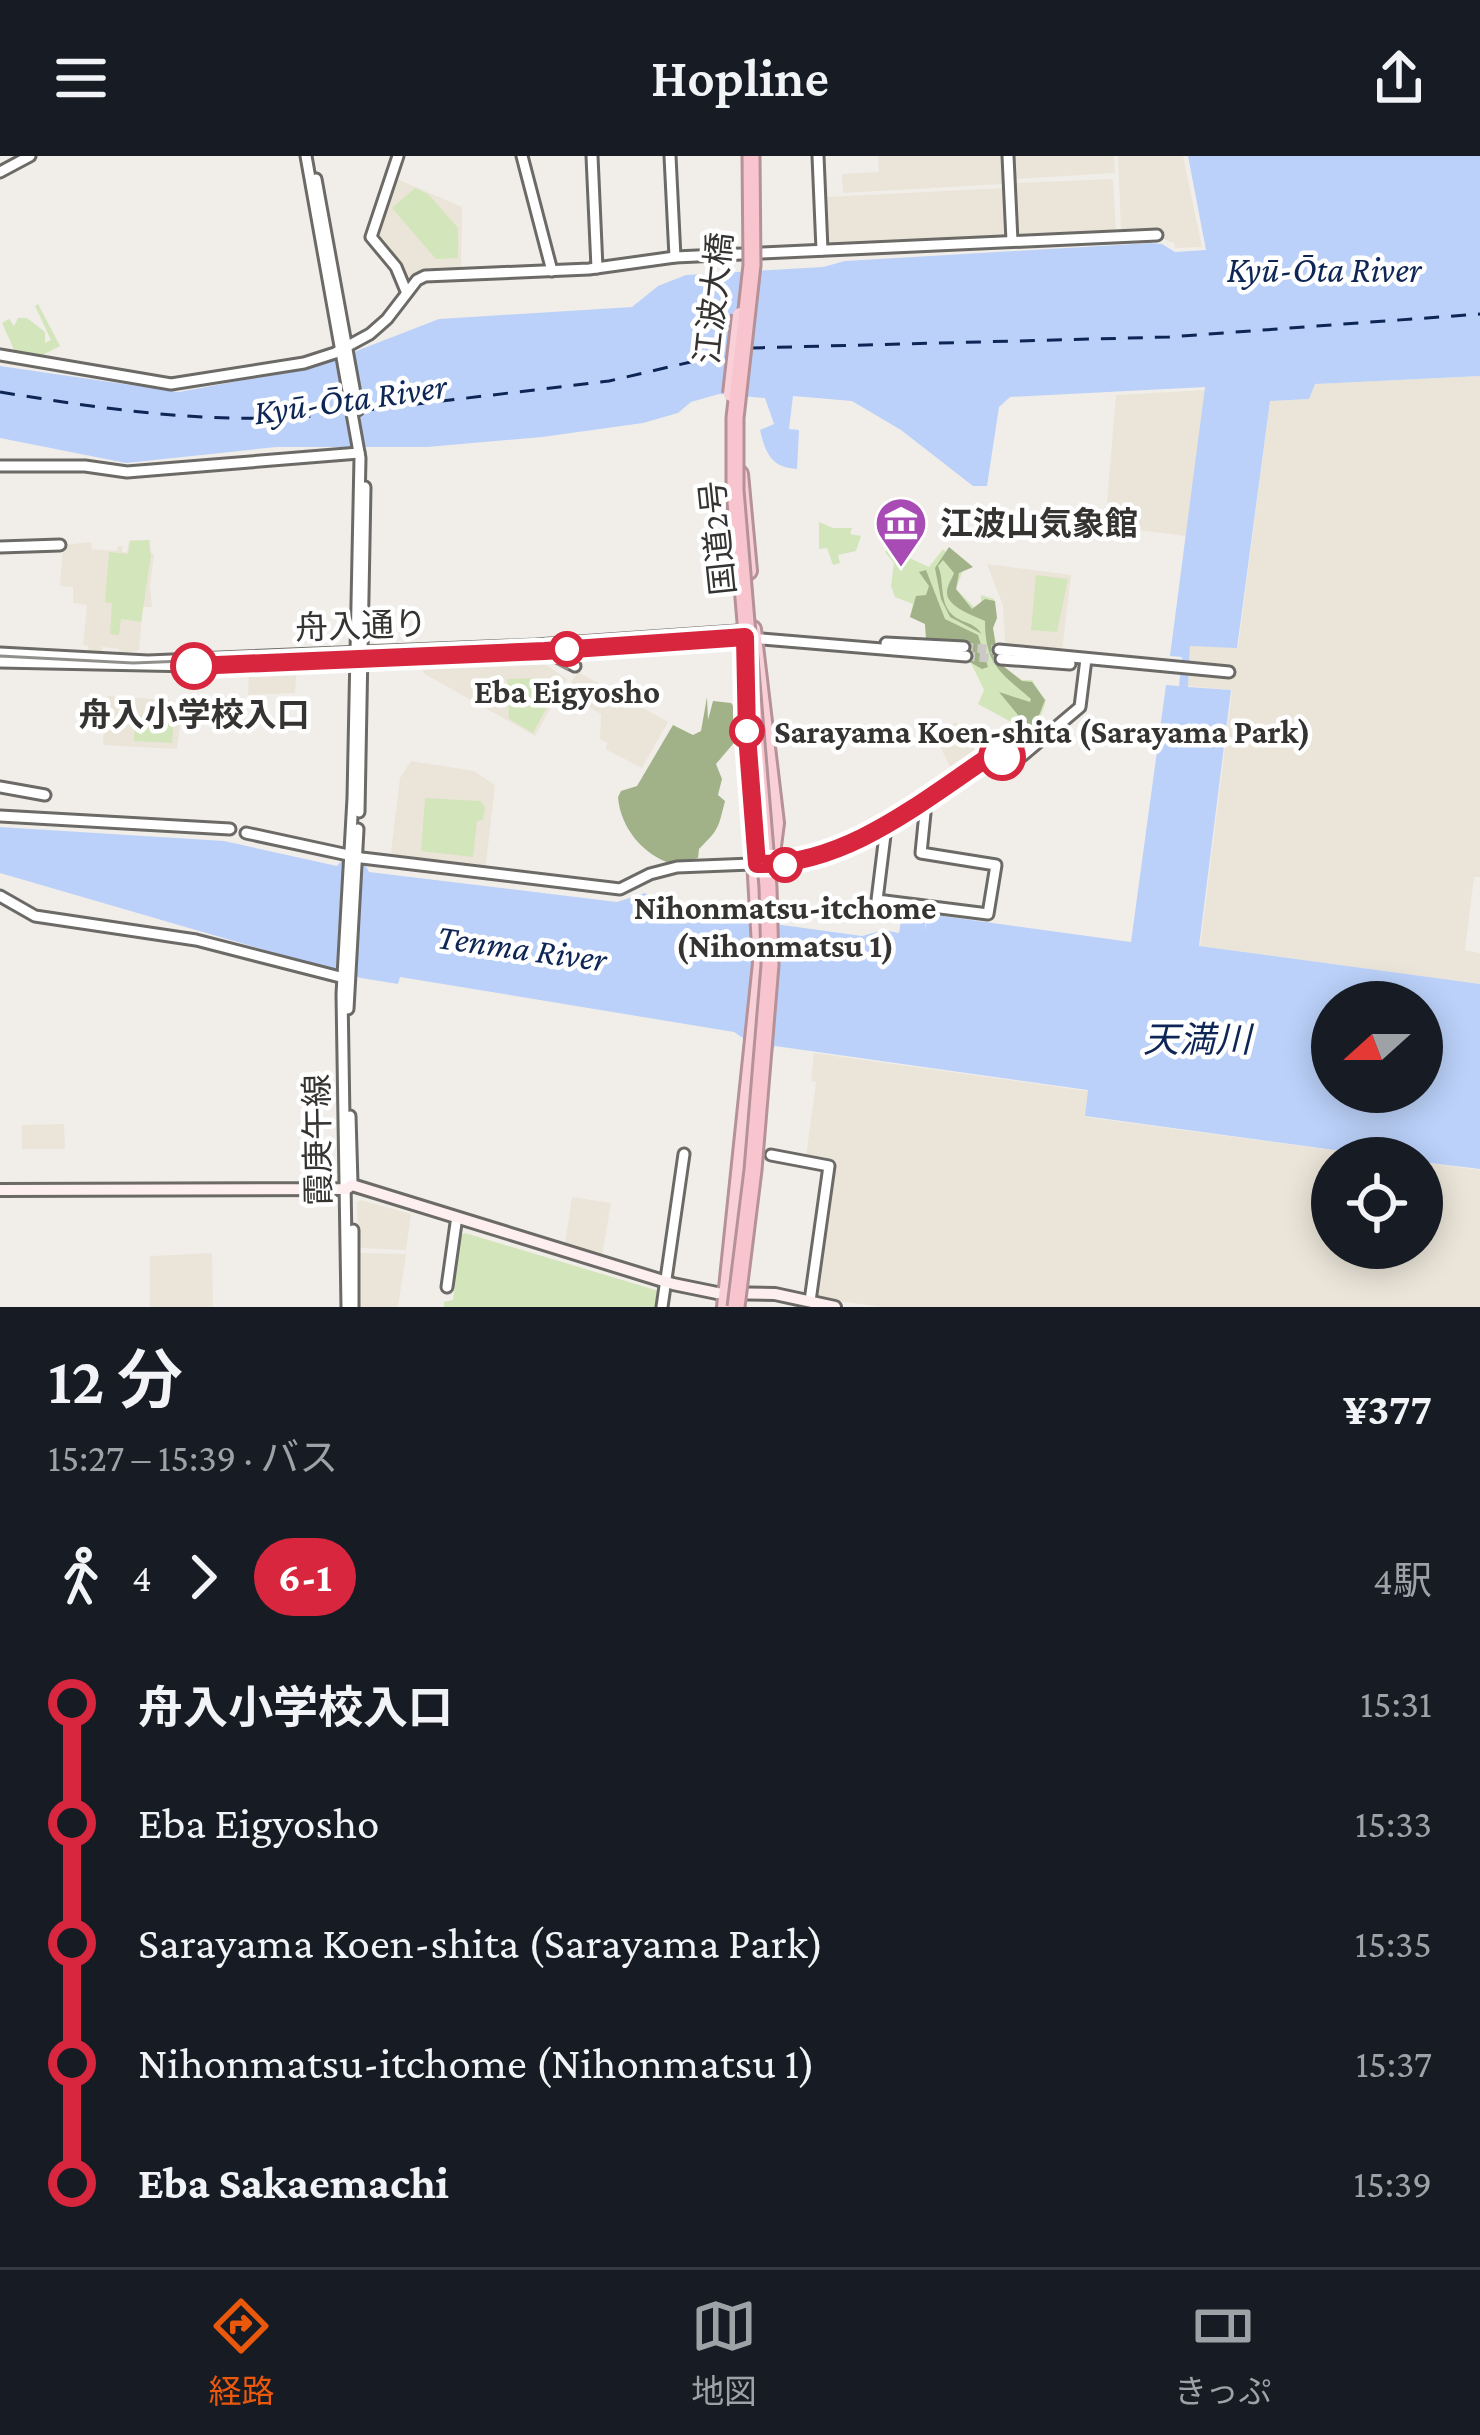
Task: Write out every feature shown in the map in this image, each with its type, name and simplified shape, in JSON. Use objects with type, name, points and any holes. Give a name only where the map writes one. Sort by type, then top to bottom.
[{"type":"highway","name":"江波大橋","points":[[730,444],[733,362],[749,230],[748,158]]},
{"type":"highway","points":[[734,1301],[761,1075],[770,940],[734,442],[752,265],[748,158]]},
{"type":"highway","name":"国道2号","points":[[730,444],[742,479],[749,635],[747,735],[764,864],[760,1003],[734,1219],[734,1301]]},
{"type":"highway","name":"国道2号","points":[[749,635],[775,806],[776,842],[764,864]]},
{"type":"main road","points":[[350,1188],[666,1284]]},
{"type":"main road","points":[[0,1190],[350,1188],[699,1297],[836,1307]]},
{"type":"street","points":[[0,172],[29,156]]},
{"type":"street","points":[[309,156],[361,449],[359,655]]},
{"type":"street","points":[[398,156],[371,237],[396,266],[406,291]]},
{"type":"street","points":[[522,156],[552,271]]},
{"type":"street","points":[[592,156],[597,268]]},
{"type":"street","points":[[670,156],[675,257]]},
{"type":"street","points":[[818,156],[822,250]]},
{"type":"street","points":[[1008,156],[1012,241]]},
{"type":"street","points":[[0,355],[172,383],[304,363],[344,351],[379,327],[406,291],[425,276],[597,268],[675,257],[1157,235]]},
{"type":"street","points":[[0,466],[85,466],[127,472],[361,449]]},
{"type":"street","points":[[0,547],[60,544]]},
{"type":"street","points":[[723,634],[965,652]]},
{"type":"street","name":"舟入通り","points":[[359,655],[545,651],[723,634]]},
{"type":"street","name":"舟入通り","points":[[0,657],[147,668],[723,634]]},
{"type":"street","points":[[545,651],[575,666]]},
{"type":"street","name":"霞庚午線","points":[[350,1307],[346,976],[359,655]]},
{"type":"street","points":[[1000,655],[1229,672]]},
{"type":"street","points":[[246,833],[353,859],[620,890],[650,874],[677,867],[799,862],[886,827],[984,760],[1022,756],[1074,713],[1082,701],[1085,662]]},
{"type":"street","points":[[0,787],[45,795]]},
{"type":"street","points":[[886,827],[877,900],[988,914],[996,865],[920,854],[922,802]]},
{"type":"street","points":[[0,816],[230,829]]},
{"type":"street","points":[[0,896],[35,916],[196,940],[346,976]]},
{"type":"street","points":[[662,1307],[684,1154]]},
{"type":"street","points":[[771,1155],[829,1166],[813,1304]]},
{"type":"street","points":[[447,1286],[457,1223]]},
{"type":"shaded area","points":[[878,156],[1003,156],[1004,184],[843,193],[842,174],[879,172]]},
{"type":"shaded area","points":[[1014,156],[1114,156],[1115,173],[1016,179]]},
{"type":"shaded area","points":[[1118,156],[1183,156],[1202,247],[1175,248],[1174,243],[1158,237],[1157,230],[1121,231]]},
{"type":"shaded area","points":[[395,178],[462,207],[461,271],[419,273],[407,281],[375,238]]},
{"type":"shaded area","points":[[1113,179],[1116,232],[1017,235],[1016,183]]},
{"type":"shaded area","points":[[1004,188],[1004,237],[827,244],[825,197]]},
{"type":"shaded area","points":[[1480,376],[1480,877],[1474,877],[1465,950],[1480,953],[1480,984],[1200,946],[1232,690],[1188,686],[1190,646],[1238,647],[1270,401],[1309,399],[1314,384]]},
{"type":"shaded area","points":[[1205,390],[1186,536],[1105,526],[1116,395]]},
{"type":"shaded area","points":[[129,540],[150,540],[149,553],[154,554],[152,607],[143,607],[139,650],[119,654],[119,649],[102,647],[101,654],[88,654],[88,646],[83,645],[87,605],[73,603],[73,587],[60,586],[63,545],[91,542],[92,549],[117,551],[123,546],[122,552],[127,552]]},
{"type":"shaded area","points":[[987,564],[1071,575],[1062,651],[1005,643],[1003,606]]},
{"type":"shaded area","points":[[535,657],[567,679],[535,736],[423,673],[425,661]]},
{"type":"shaded area","points":[[297,666],[295,693],[248,695],[249,668]]},
{"type":"shaded area","points":[[578,672],[668,722],[642,768],[605,749],[608,743],[600,739],[601,714],[563,694]]},
{"type":"shaded area","points":[[106,696],[183,701],[177,749],[103,745]]},
{"type":"shaded area","points":[[956,722],[979,756],[953,773],[934,734]]},
{"type":"shaded area","points":[[411,761],[474,771],[495,785],[485,872],[390,860],[400,778]]},
{"type":"shaded area","points":[[814,1053],[1088,1091],[1085,1117],[1311,1147],[1311,1269],[1443,1269],[1443,1165],[1480,1170],[1480,1307],[882,1307],[815,1298],[832,1161],[806,1157],[816,1082],[811,1081]]},
{"type":"shaded area","points":[[64,1124],[65,1149],[22,1149],[22,1125]]},
{"type":"shaded area","points":[[572,1197],[611,1203],[602,1256],[565,1244]]},
{"type":"shaded area","points":[[357,1202],[411,1214],[406,1250],[358,1248]]},
{"type":"shaded area","points":[[212,1253],[213,1307],[150,1307],[150,1256]]},
{"type":"shaded area","points":[[357,1253],[406,1254],[398,1307],[358,1307]]},
{"type":"green space","points":[[415,188],[428,194],[458,228],[458,258],[436,259],[392,208]]},
{"type":"green space","points":[[38,304],[60,346],[35,359],[17,356],[2,323],[9,319],[14,326],[18,318],[27,318],[45,332],[45,343],[51,340]]},
{"type":"green space","points":[[819,522],[852,528],[850,534],[861,536],[856,551],[838,555],[840,563],[833,565],[827,548],[819,549]]},
{"type":"green space","points":[[149,540],[141,622],[121,619],[119,635],[110,634],[112,603],[105,602],[109,552],[128,554],[130,541]]},
{"type":"green space","points":[[893,543],[905,556],[929,567],[943,549],[963,570],[956,589],[975,608],[981,604],[981,595],[994,599],[993,628],[1001,665],[1022,680],[1032,680],[1046,701],[1034,736],[1020,753],[1014,751],[1013,723],[978,704],[984,690],[965,660],[964,642],[926,638],[925,624],[910,617],[913,604],[895,597],[891,586],[894,563],[885,552]]},
{"type":"green space","points":[[949,547],[973,567],[959,573],[956,589],[972,609],[985,599],[995,601],[998,662],[1022,681],[1032,682],[1045,700],[1029,741],[1027,726],[999,692],[1031,699],[992,658],[985,621],[951,602],[948,587],[954,573],[943,560],[938,566],[946,606],[982,634],[950,617],[941,599],[935,568]]},
{"type":"green space","points":[[926,570],[945,619],[978,635],[988,667],[982,669],[968,661],[962,642],[926,638],[925,624],[910,617],[916,596],[926,595],[929,586],[919,572]]},
{"type":"green space","points":[[1036,575],[1068,579],[1057,632],[1031,630]]},
{"type":"green space","points":[[538,678],[555,692],[533,733],[509,719],[507,679]]},
{"type":"green space","points":[[707,697],[708,720],[713,701],[734,707],[738,738],[716,764],[722,779],[718,795],[725,801],[717,828],[699,849],[698,858],[672,864],[635,838],[623,819],[618,797],[621,791],[637,786],[673,725],[693,735],[701,731]]},
{"type":"green space","points":[[135,715],[174,717],[172,743],[134,741]]},
{"type":"green space","points":[[425,798],[480,801],[485,807],[483,820],[477,821],[473,857],[421,851]]},
{"type":"green space","points":[[465,1233],[659,1291],[660,1307],[444,1307],[444,1302],[453,1300]]},
{"type":"water","points":[[1188,156],[1480,156],[1480,376],[1315,384],[1309,399],[1270,401],[1237,648],[1190,646],[1188,687],[1231,690],[1199,946],[1480,984],[1480,1169],[1443,1165],[1443,1137],[1311,1137],[1311,1147],[1085,1116],[1088,1090],[775,1046],[773,1050],[746,1046],[734,1032],[400,977],[398,984],[361,978],[0,873],[0,827],[224,841],[337,866],[342,860],[365,864],[369,872],[617,902],[645,893],[680,911],[862,936],[883,930],[899,933],[903,909],[926,912],[925,931],[928,914],[1131,942],[1166,685],[1179,686],[1182,657],[1170,656],[1205,387],[1010,397],[999,407],[987,486],[973,486],[901,430],[852,401],[793,396],[789,429],[799,430],[797,469],[781,466],[767,452],[760,430],[774,424],[765,398],[719,394],[643,423],[542,437],[427,447],[276,447],[126,463],[0,438],[0,366],[179,392],[315,367],[439,319],[632,307],[658,286],[686,275],[1151,243],[1175,252],[1206,250]]},
{"type":"ferry route","points":[[750,348],[1169,337],[1480,314]]},
{"type":"ferry route","points":[[359,411],[609,381],[729,353]]},
{"type":"ferry route","points":[[0,392],[218,418],[350,412]]},
{"type":"tunnel","points":[[964,647],[999,650]]},
{"type":"tunnel","points":[[966,656],[1001,659]]},
{"type":"tram line","points":[[0,656],[133,663],[517,648],[567,669]]},
{"type":"bus line","name":"6-1","points":[[194,666],[745,637],[757,864],[799,862],[881,829],[984,760],[1002,757]]},
{"type":"place","name":"江波山気象館","points":[[901,569]]},
{"type":"place","name":"Eba Eigyosho","points":[[567,649]]},
{"type":"place","name":"舟入小学校入口","points":[[194,666]]},
{"type":"place","name":"Sarayama Koen-shita (Sarayama Park)","points":[[747,731]]},
{"type":"place","name":"Nihonmatsu-itchome (Nihonmatsu 1)","points":[[785,865]]},
{"type":"water label","name":"Kyū-Ōta River","points":[[1324,269]]},
{"type":"water label","name":"Kyū-Ōta River","points":[[350,398]]},
{"type":"water label","name":"Tenma River","points":[[522,947]]},
{"type":"water label","name":"天満川","points":[[1197,1039]]}]
